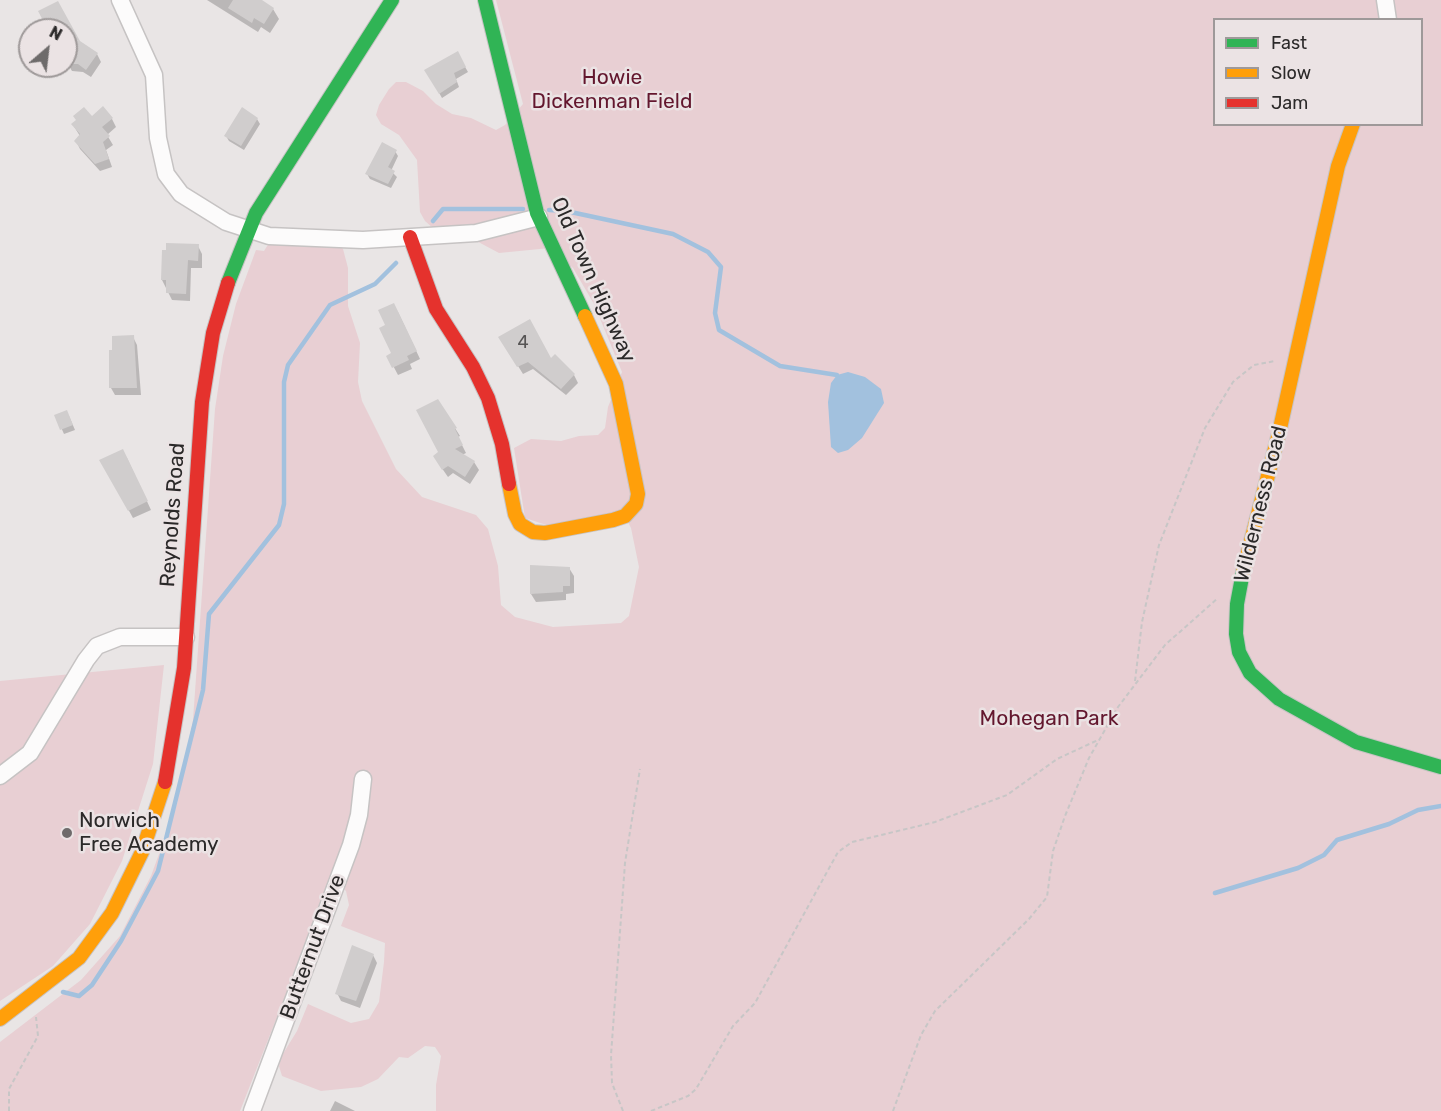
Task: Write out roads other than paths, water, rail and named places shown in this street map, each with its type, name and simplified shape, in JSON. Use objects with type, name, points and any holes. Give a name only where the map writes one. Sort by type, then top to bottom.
[{"type":"street","points":[[120,0],[154,75],[159,145],[170,182],[190,201],[226,222],[248,231],[285,237],[363,240],[485,232],[539,217]]},
{"type":"street","name":"Reynolds Road","points":[[0,1019],[79,958],[107,920],[133,872],[156,815],[167,775],[176,727],[186,637],[205,376],[213,333],[228,283],[248,231],[272,187],[392,0]]},
{"type":"street","name":"Old Town Highway","points":[[410,237],[436,309],[473,367],[488,398],[502,444],[514,514],[520,524],[533,532],[544,533],[613,520],[633,508],[637,500],[638,489],[616,384],[539,217],[485,0]]},
{"type":"street","points":[[1385,0],[1388,18]]},
{"type":"street","name":"Wilderness Road","points":[[1352,126],[1335,177],[1296,358],[1242,580],[1236,616],[1237,643],[1246,666],[1262,686],[1296,710],[1341,735],[1368,746],[1441,767]]},
{"type":"street","points":[[0,776],[30,753],[86,660],[97,646],[120,637],[186,637]]},
{"type":"street","name":"Butternut Drive","points":[[252,1111],[351,844],[359,815],[363,779]]},
{"type":"water","points":[[848,372],[865,377],[881,389],[884,403],[862,438],[848,450],[838,453],[831,447],[828,402],[831,383],[837,375]]},
{"type":"waterway","points":[[433,221],[443,209],[523,209]]},
{"type":"waterway","points":[[549,210],[566,211],[673,234],[708,252],[721,267],[715,313],[719,330],[780,366],[837,375]]},
{"type":"waterway","points":[[63,992],[79,996],[92,985],[121,941],[158,871],[203,690],[209,614],[279,525],[284,504],[284,382],[288,365],[330,305],[375,284],[396,263]]},
{"type":"waterway","points":[[1215,893],[1298,868],[1324,855],[1337,840],[1389,824],[1418,810],[1441,806]]},
{"type":"place","name":"Norwich Free Academy","points":[[67,833]]},
{"type":"park label","name":"Howie Dickenman Field","points":[[612,90]]},
{"type":"park label","name":"Mohegan Park","points":[[1049,719]]}]
